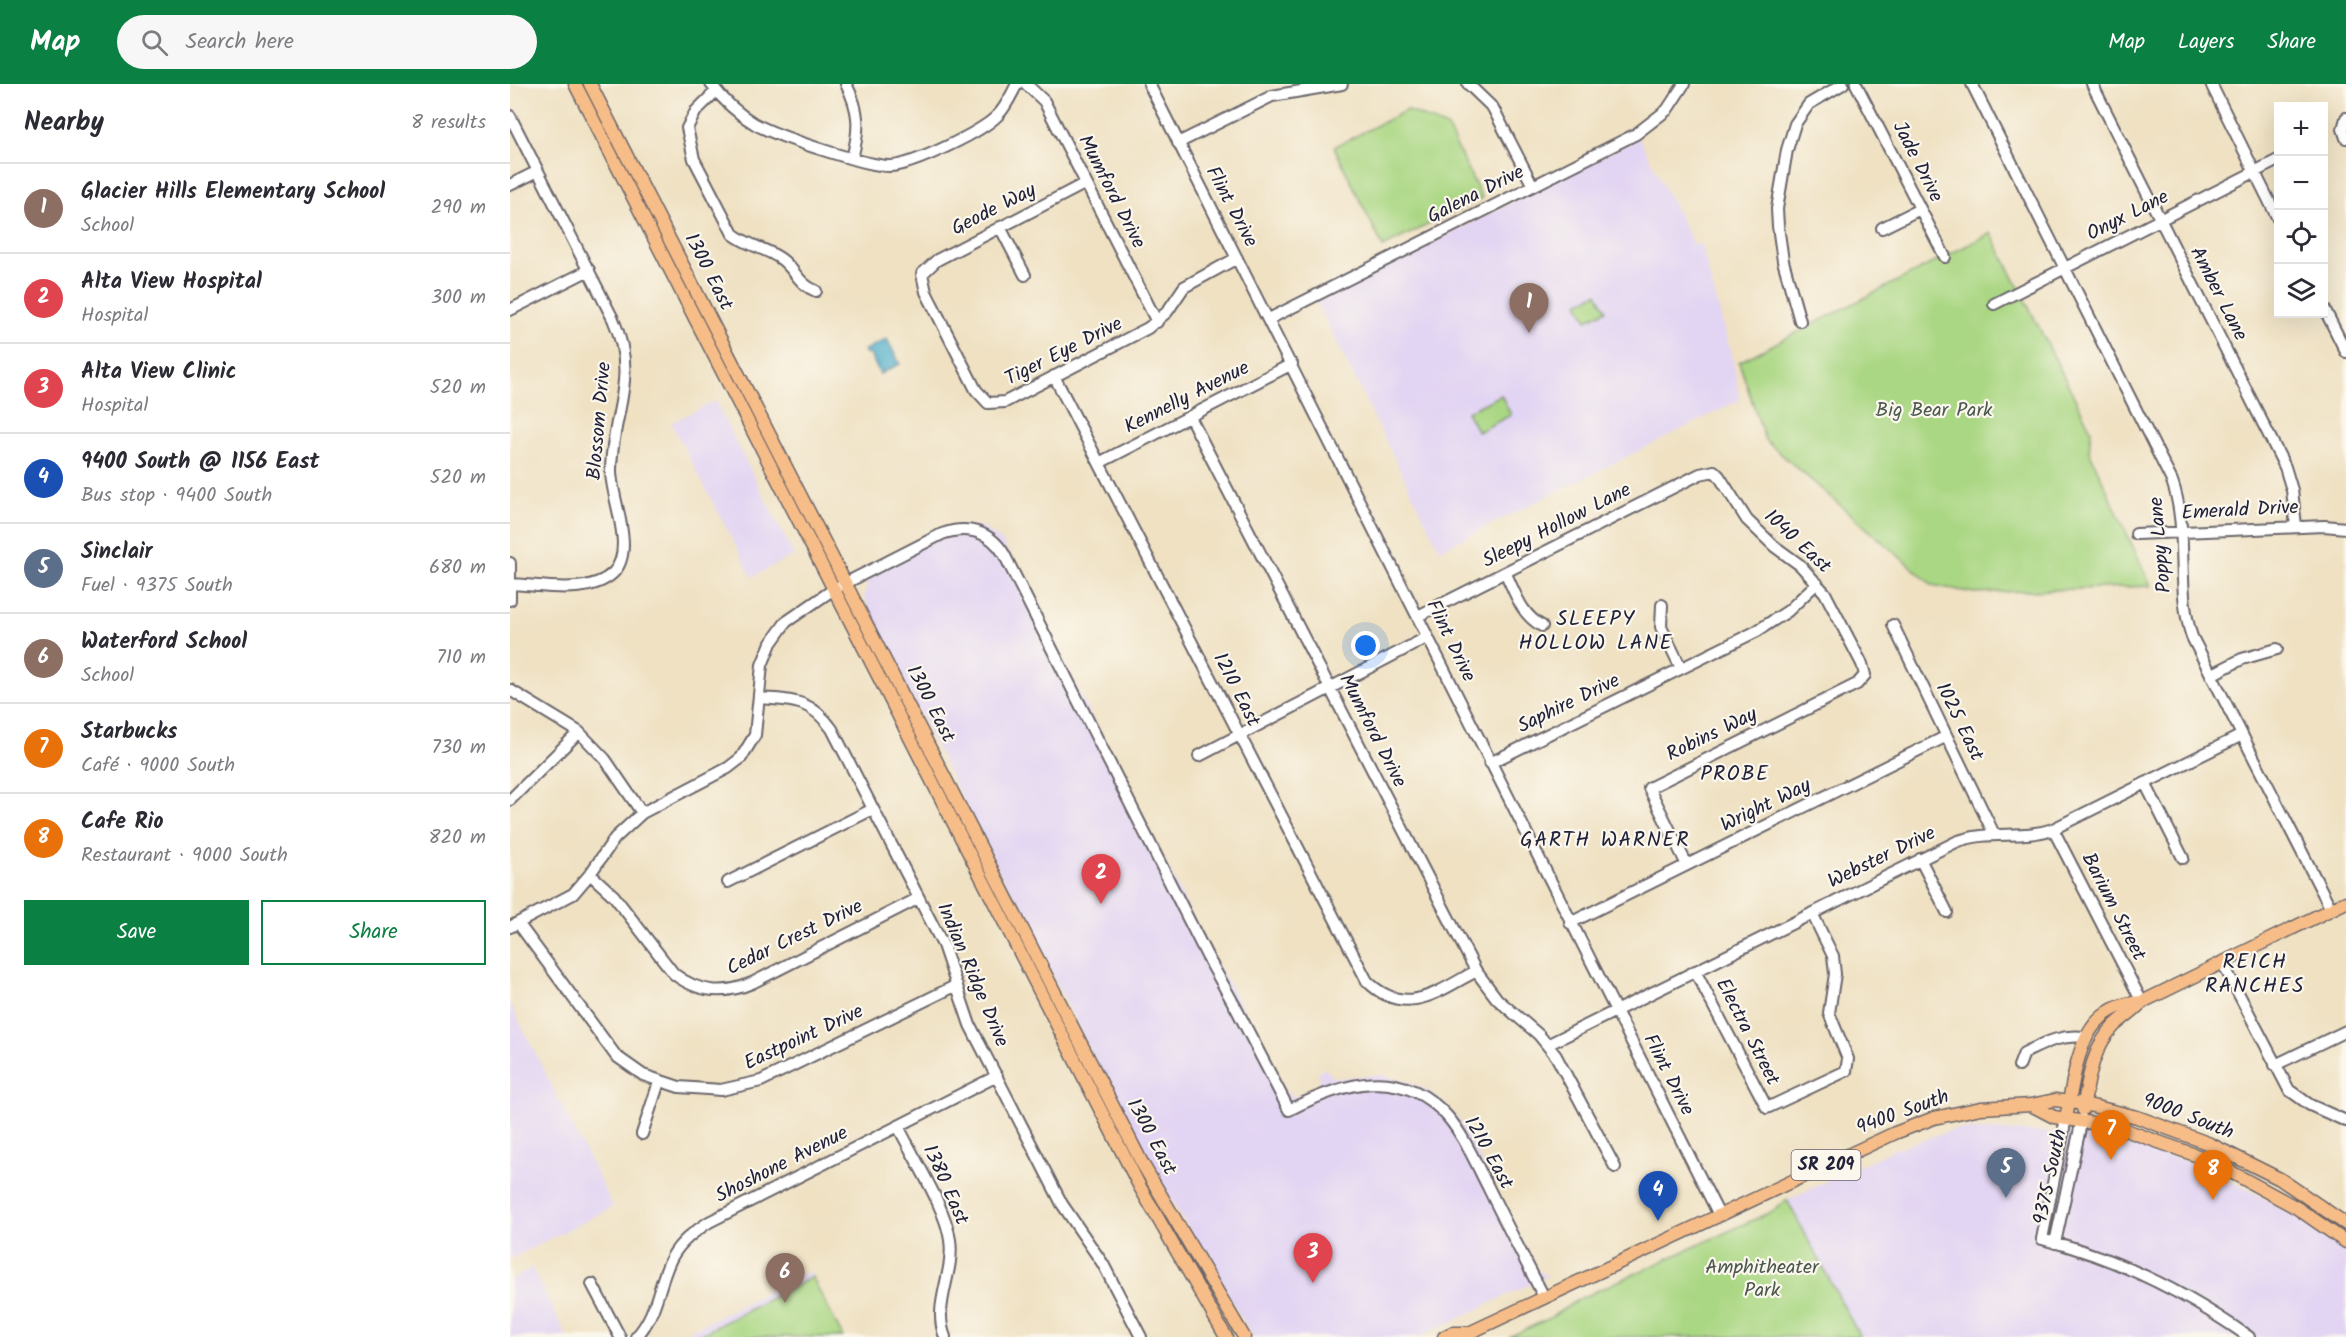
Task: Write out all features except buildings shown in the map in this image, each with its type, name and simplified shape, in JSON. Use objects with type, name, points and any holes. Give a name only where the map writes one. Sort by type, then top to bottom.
[{"type":"main road","name":"1300 East","points":[[575,84],[1140,1187],[1226,1337]]},
{"type":"main road","name":"1300 East","points":[[590,84],[1142,1163],[1244,1337]]},
{"type":"main road","points":[[2082,1119],[2092,1066],[2099,1046],[2114,1026],[2133,1013],[2142,1002],[2346,902]]},
{"type":"main road","points":[[2066,1118],[2078,1057],[2085,1037],[2107,1014],[2128,1002],[2142,1002]]},
{"type":"main road","name":"9400 South","points":[[1444,1337],[1452,1333],[1467,1335],[1719,1215],[1923,1122],[1981,1108],[2031,1105],[2055,1100],[2070,1101]]},
{"type":"main road","name":"9000 South","points":[[2070,1101],[2137,1117],[2210,1144],[2280,1179],[2346,1224]]},
{"type":"main road","name":"9400 South","points":[[2031,1105],[2054,1118],[2066,1118]]},
{"type":"main road","name":"9000 South","points":[[2066,1118],[2082,1119],[2144,1135],[2209,1160],[2281,1198],[2346,1242]]},
{"type":"street","points":[[846,84],[859,119],[860,129],[852,158]]},
{"type":"street","points":[[816,291],[798,280],[780,258],[743,242],[733,234],[694,159],[687,128],[696,111],[714,88],[756,124],[852,158],[891,166],[920,159],[989,123],[1005,106],[1017,84]]},
{"type":"street","name":"Mumford Drive","points":[[1026,84],[1044,101],[1157,322]]},
{"type":"street","name":"Flint Drive","points":[[1149,84],[1719,1215]]},
{"type":"street","points":[[1178,143],[1272,96],[1298,87],[1342,84]]},
{"type":"street","points":[[1468,84],[1493,108],[1533,186]]},
{"type":"street","name":"Galena Drive","points":[[1269,319],[1652,124],[1667,110],[1684,84]]},
{"type":"street","points":[[1800,321],[1783,261],[1778,226],[1777,209],[1787,150],[1800,114],[1816,98],[1843,84]]},
{"type":"street","name":"Jade Drive","points":[[1856,84],[1945,257]]},
{"type":"street","name":"Poppy Lane","points":[[1972,84],[2172,481],[2178,502],[2185,615],[2192,638],[2331,909]]},
{"type":"street","name":"Amber Lane","points":[[2092,84],[2285,467],[2292,490],[2296,526]]},
{"type":"street","points":[[2211,84],[2274,211]]},
{"type":"street","name":"Blossom Drive","points":[[510,116],[618,331],[626,365],[625,392],[614,437],[611,472],[624,546],[621,560],[615,571],[592,585],[511,584]]},
{"type":"street","points":[[2344,119],[2346,138]]},
{"type":"street","name":"Onyx Lane","points":[[1994,304],[2274,162]]},
{"type":"street","points":[[510,185],[538,171]]},
{"type":"street","name":"Geode Way","points":[[922,274],[937,260],[1086,183]]},
{"type":"street","points":[[1882,228],[1920,209]]},
{"type":"street","points":[[1000,227],[1024,275]]},
{"type":"street","name":"Tiger Eye Drive","points":[[922,274],[926,292],[976,390],[988,403],[1005,402],[1157,322],[1184,287],[1238,258]]},
{"type":"street","points":[[510,310],[588,270]]},
{"type":"street","points":[[2328,316],[2346,352]]},
{"type":"street","name":"Kennelly Avenue","points":[[1099,463],[1292,364]]},
{"type":"street","name":"1210 East","points":[[1054,376],[1368,981],[1386,995],[1406,1000],[1430,996],[1476,971]]},
{"type":"street","name":"Mumford Drive","points":[[1190,417],[1476,971],[1497,999],[1547,1045],[1565,1071],[1615,1167]]},
{"type":"street","name":"Sleepy Hollow Lane","points":[[1418,616],[1700,474],[1714,471]]},
{"type":"street","name":"1040 East","points":[[1714,471],[1747,520],[1774,546],[1800,565],[1817,583],[1839,617],[1865,675]]},
{"type":"street","name":"Emerald Drive","points":[[2136,534],[2296,526],[2346,528]]},
{"type":"street","name":"1210 East","points":[[847,583],[950,531],[977,531],[997,544],[1207,956],[1289,1110],[1331,1090],[1375,1083],[1408,1089],[1432,1103],[1447,1116],[1466,1143],[1544,1297]]},
{"type":"street","points":[[510,564],[510,600]]},
{"type":"street","points":[[1505,572],[1524,611],[1532,621],[1542,626]]},
{"type":"street","points":[[514,925],[573,894],[615,838],[642,813],[728,768],[741,758],[755,735],[762,665],[780,628],[800,611],[847,583]]},
{"type":"street","name":"Saphire Drive","points":[[1490,763],[1773,622],[1817,583]]},
{"type":"street","points":[[1662,605],[1660,627],[1682,668]]},
{"type":"street","name":"1025 East","points":[[1893,625],[1945,737],[1994,834]]},
{"type":"street","points":[[1199,756],[1428,637]]},
{"type":"street","points":[[2211,675],[2242,659],[2277,649]]},
{"type":"street","name":"Robins Way","points":[[1687,865],[1649,788],[1857,684],[1865,675]]},
{"type":"street","points":[[510,690],[579,732],[605,759],[642,813]]},
{"type":"street","name":"Indian Ridge Drive","points":[[759,698],[790,700],[820,712],[832,729],[948,958],[964,1013],[1068,1215],[1099,1256],[1141,1337]]},
{"type":"street","points":[[510,800],[579,732]]},
{"type":"street","name":"Webster Drive","points":[[1547,1045],[1968,837],[1994,834],[2027,836],[2053,829],[2242,735]]},
{"type":"street","name":"Wright Way","points":[[1570,922],[1945,737]]},
{"type":"street","points":[[2145,783],[2184,858]]},
{"type":"street","points":[[728,882],[873,809]]},
{"type":"street","name":"Barium Street","points":[[2053,829],[2142,1002]]},
{"type":"street","points":[[1920,859],[1947,912]]},
{"type":"street","name":"Cedar Crest Drive","points":[[590,874],[614,896],[674,974],[684,982],[710,991],[738,989],[752,983],[919,898]]},
{"type":"street","name":"Electra Street","points":[[1695,971],[1767,1108],[1846,1071],[1848,1059],[1829,1013],[1835,974],[1833,956],[1812,913]]},
{"type":"street","name":"Eastpoint Drive","points":[[514,925],[616,1056],[643,1075],[659,1082],[700,1089],[721,1090],[761,1082],[957,985]]},
{"type":"street","points":[[2222,962],[2289,1090],[2296,1096],[2346,1121]]},
{"type":"street","points":[[2275,1065],[2346,1031]]},
{"type":"street","points":[[2019,1066],[2024,1053],[2055,1039],[2066,1036],[2085,1037]]},
{"type":"street","name":"Shoshone Avenue","points":[[636,1337],[652,1316],[671,1260],[690,1235],[709,1222],[997,1076]]},
{"type":"street","points":[[642,1134],[659,1082]]},
{"type":"street","name":"9375 South","points":[[2066,1118],[2042,1239],[2055,1243],[2082,1119]]},
{"type":"street","name":"1380 East","points":[[898,1126],[941,1212],[950,1239],[950,1271],[941,1310],[944,1335]]},
{"type":"street","points":[[2055,1243],[2113,1261],[2148,1276],[2211,1310],[2249,1337]]},
{"type":"street","points":[[592,1284],[620,1337]]},
{"type":"shaded area","points":[[1639,138],[1694,245],[1701,244],[1734,365],[1740,400],[1440,550],[1316,301]]},
{"type":"shaded area","points":[[715,401],[794,555],[752,577],[671,423]]},
{"type":"shaded area","points":[[955,525],[982,527],[1003,542],[1217,965],[1243,1008],[1253,1031],[1256,1031],[1285,1092],[1295,1097],[1316,1087],[1320,1080],[1317,1072],[1325,1068],[1334,1078],[1380,1075],[1411,1083],[1430,1092],[1447,1106],[1461,1123],[1538,1271],[1548,1276],[1419,1337],[1253,1337],[1139,1145],[904,684],[864,596],[868,583],[862,570]]},
{"type":"shaded area","points":[[510,1003],[613,1207],[510,1259]]},
{"type":"shaded area","points":[[1957,1129],[2110,1135],[2194,1164],[2255,1193],[2303,1222],[2346,1254],[2346,1337],[1860,1337],[1787,1200],[1895,1149]]},
{"type":"shaded area","points":[[532,1268],[567,1337],[510,1337],[510,1280]]},
{"type":"shaded area","points":[[809,1271],[842,1337],[684,1337],[682,1335]]},
{"type":"green space","points":[[1407,110],[1447,127],[1482,198],[1383,247],[1334,147]]},
{"type":"green space","name":"Big Bear Park","points":[[1991,233],[2091,430],[2089,451],[2151,586],[1974,593],[1932,585],[1765,440],[1739,362]]},
{"type":"green space","points":[[1597,293],[1606,310],[1587,320],[1578,303]]},
{"type":"green space","points":[[1501,395],[1511,415],[1478,432],[1467,412]]},
{"type":"green space","name":"Amphitheater Park","points":[[1787,1200],[1860,1337],[1509,1337],[1550,1318],[1579,1299],[1773,1211]]},
{"type":"green space","points":[[812,1277],[843,1337],[696,1337]]},
{"type":"water","points":[[887,339],[900,364],[880,374],[869,353],[866,354],[864,350]]},
{"type":"place","name":"Glacier Hills Elementary School","points":[[1529,333]]},
{"type":"place","name":"Alta View Hospital","points":[[1101,904]]},
{"type":"place","name":"Starbucks","points":[[2111,1160]]},
{"type":"place","name":"Sinclair","points":[[2006,1198]]},
{"type":"place","name":"Cafe Rio","points":[[2213,1200]]},
{"type":"place","name":"9400 South @ 1156 East","points":[[1658,1221]]},
{"type":"place","name":"Alta View Clinic","points":[[1313,1283]]},
{"type":"place","name":"Waterford School","points":[[785,1303]]},
{"type":"district","name":"SLEEPY HOLLOW LANE","points":[[1596,631]]},
{"type":"district","name":"PROBE","points":[[1735,774]]},
{"type":"district","name":"GARTH WARNER","points":[[1605,840]]},
{"type":"district","name":"REICH RANCHES","points":[[2255,974]]}]
